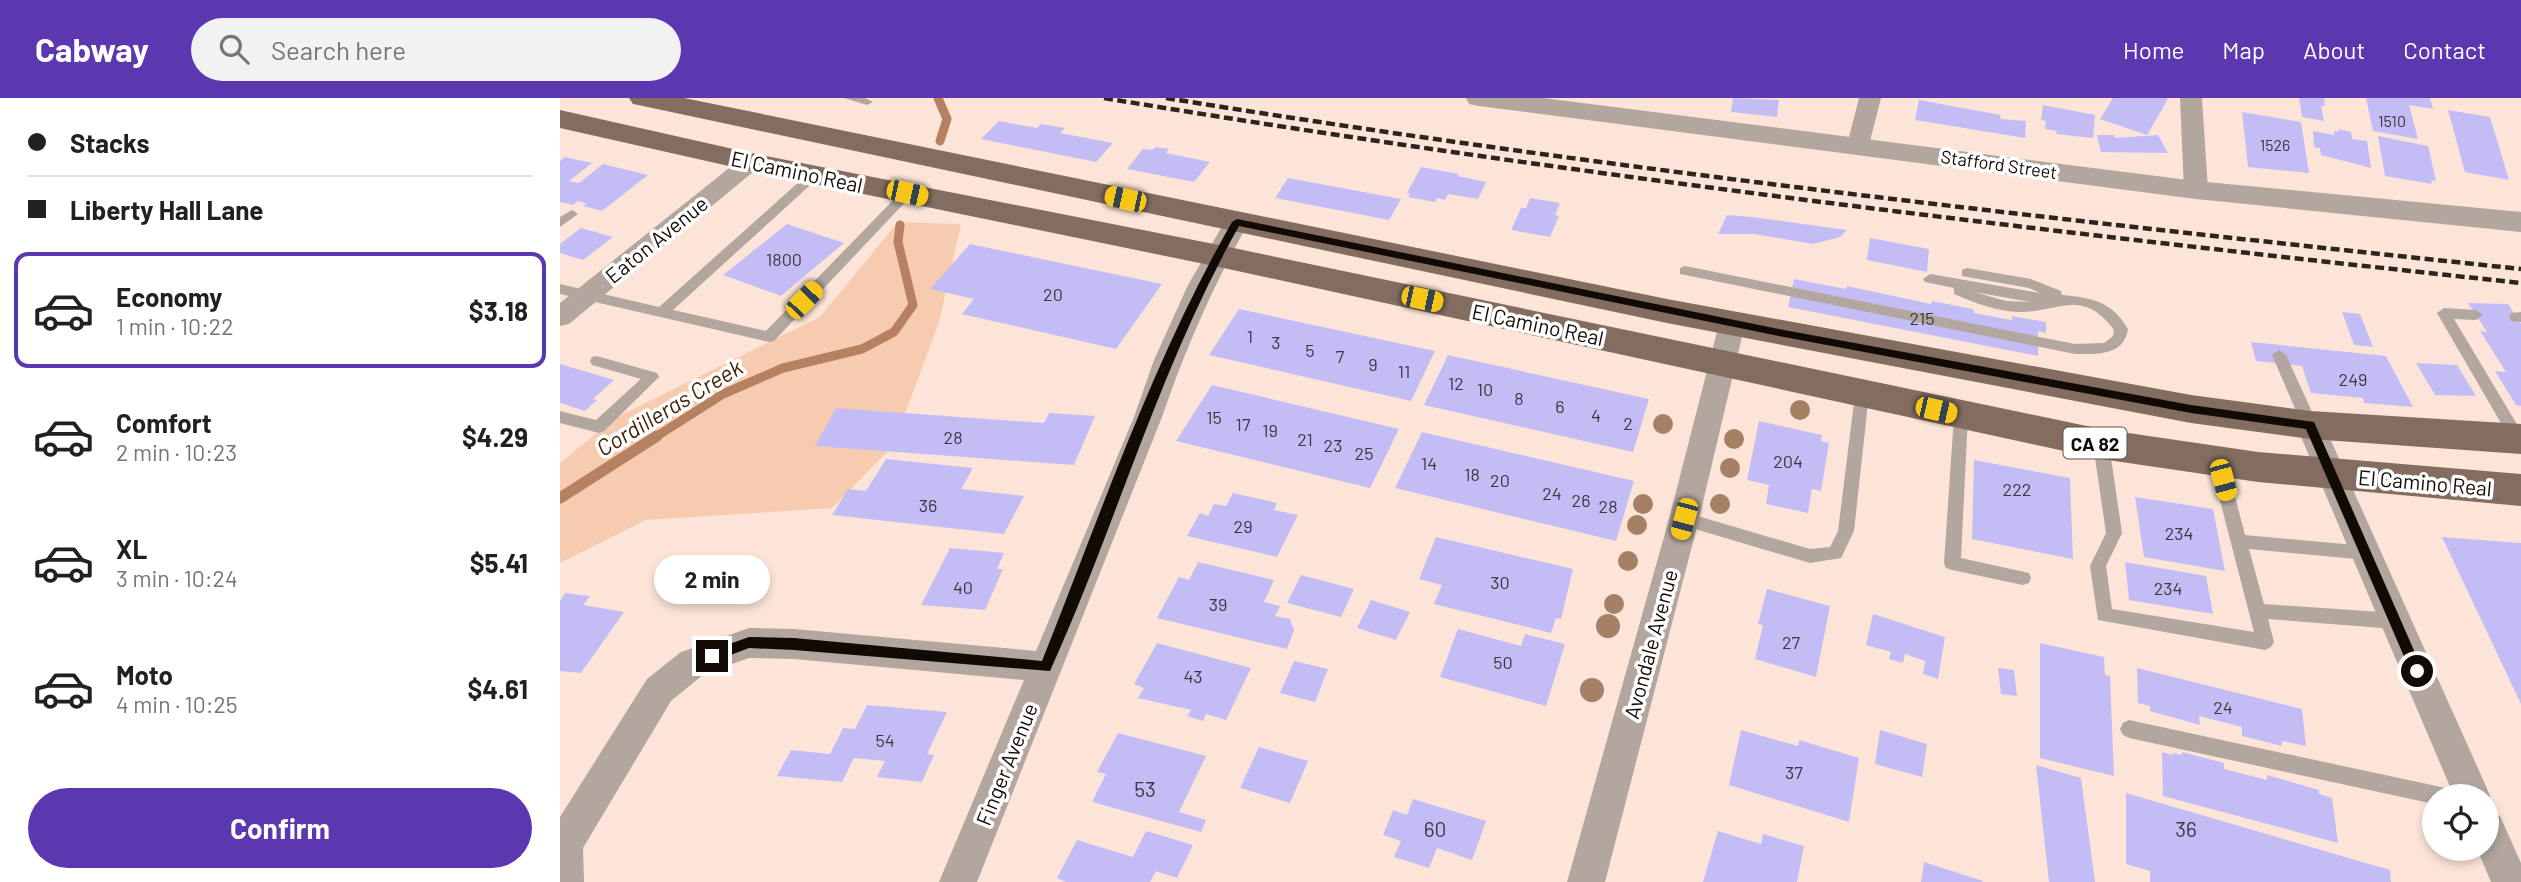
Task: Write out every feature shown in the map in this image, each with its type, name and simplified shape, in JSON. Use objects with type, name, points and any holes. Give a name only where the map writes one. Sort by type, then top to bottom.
[{"type":"main road","name":"El Camino Real","points":[[659,100],[1732,324],[2191,409],[2310,425],[2519,438]]},
{"type":"main road","name":"El Camino Real","points":[[564,124],[1219,256],[2101,444],[2218,462],[2332,475],[2521,490]]},
{"type":"street","name":"Stafford Street","points":[[1479,98],[1540,102],[2196,190],[2521,222]]},
{"type":"street","points":[[1858,145],[1870,98]]},
{"type":"street","points":[[2191,98],[2196,190]]},
{"type":"street","name":"Eaton Avenue","points":[[560,317],[751,162]]},
{"type":"street","name":"Finger Avenue","points":[[958,882],[1168,360],[1201,285],[1237,222]]},
{"type":"street","name":"Avondale Avenue","points":[[1586,882],[1684,519],[1732,324]]},
{"type":"street","points":[[2310,425],[2467,784]]},
{"type":"street","points":[[565,882],[564,844],[659,690],[693,663],[749,643],[794,644],[1046,667]]},
{"type":"street","points":[[2499,857],[2510,882]]},
{"type":"lane","points":[[850,98],[867,102]]},
{"type":"lane","points":[[661,313],[814,174]]},
{"type":"lane","points":[[560,289],[585,297],[769,337],[907,193]]},
{"type":"lane","points":[[560,223],[572,214]]},
{"type":"lane","points":[[1685,271],[2075,349],[2107,347],[2116,344],[2121,336],[2121,329],[2109,313],[2087,302],[2031,297],[1930,279]]},
{"type":"lane","points":[[1967,273],[2031,284],[2067,299]]},
{"type":"lane","points":[[2476,315],[2444,313],[2519,438]]},
{"type":"lane","points":[[2279,355],[2310,425]]},
{"type":"lane","points":[[560,417],[599,427],[652,377],[597,361]]},
{"type":"lane","points":[[1684,519],[1810,556],[1836,553],[1846,531],[1862,394]]},
{"type":"lane","points":[[1961,416],[1952,563],[2023,578]]},
{"type":"lane","points":[[2101,444],[2114,533],[2098,566],[2104,615],[2265,642],[2218,462]]},
{"type":"lane","points":[[2239,541],[2367,553]]},
{"type":"lane","points":[[2257,611],[2395,621]]},
{"type":"lane","points":[[2129,729],[2422,792]]},
{"type":"shaded area","points":[[898,222],[961,224],[939,322],[893,446],[832,508],[646,520],[560,563],[560,463],[615,418],[820,317]]},
{"type":"building","points":[[1733,98],[1779,100],[1777,117],[1731,112]]},
{"type":"building","points":[[2113,98],[2168,99],[2147,135],[2100,119]]},
{"type":"building","points":[[2299,98],[2324,98],[2325,106],[2321,106],[2324,121],[2302,117]]},
{"type":"building","points":[[2366,98],[2430,98],[2433,109],[2409,105],[2418,139],[2373,131]]},
{"type":"building","points":[[1919,100],[2001,115],[2000,119],[2026,121],[2025,138],[1915,120]]},
{"type":"building","points":[[2043,105],[2095,115],[2093,138],[2056,134],[2057,131],[2045,129],[2046,121],[2041,120]]},
{"type":"building","points":[[2448,110],[2490,117],[2509,180],[2465,172]]},
{"type":"building","points":[[2242,112],[2301,122],[2309,173],[2248,167]]},
{"type":"building","points":[[999,121],[1037,128],[1041,124],[1065,128],[1060,133],[1113,143],[1096,162],[981,139]]},
{"type":"building","points":[[2338,129],[2351,132],[2352,139],[2367,141],[2371,168],[2321,155],[2320,148],[2314,147],[2313,131],[2334,135],[2334,131],[2339,132]]},
{"type":"building","points":[[2097,135],[2114,135],[2115,138],[2158,135],[2168,153],[2101,152]]},
{"type":"building","points":[[2378,136],[2428,146],[2436,181],[2431,180],[2432,184],[2385,176]]},
{"type":"building","points":[[1156,147],[1169,149],[1166,153],[1210,162],[1194,182],[1127,169],[1143,149],[1152,150]]},
{"type":"building","points":[[565,157],[592,163],[569,181],[579,183],[603,164],[648,175],[602,211],[583,206],[587,204],[578,201],[573,205],[560,202],[560,161]]},
{"type":"building","points":[[1421,167],[1486,182],[1478,199],[1448,194],[1445,200],[1437,198],[1435,202],[1408,197],[1410,194],[1407,193]]},
{"type":"building","points":[[1288,178],[1401,199],[1389,220],[1275,198]]},
{"type":"building","points":[[1530,198],[1560,203],[1555,215],[1559,216],[1550,237],[1511,230],[1521,208],[1526,208]]},
{"type":"building","points":[[1727,215],[1847,230],[1840,237],[1813,244],[1754,234],[1718,234]]},
{"type":"building","points":[[787,224],[844,243],[781,296],[723,275]]},
{"type":"building","points":[[581,228],[613,237],[583,260],[560,253],[560,244]]},
{"type":"building","points":[[1870,238],[1929,249],[1927,272],[1867,260]]},
{"type":"building","points":[[970,244],[1162,284],[1116,349],[962,314],[974,299],[930,289]]},
{"type":"building","points":[[1794,279],[1846,289],[1847,286],[1931,304],[1932,301],[2012,320],[2012,316],[2046,322],[2046,333],[2038,331],[2038,356],[1788,307]]},
{"type":"building","points":[[2468,303],[2508,304],[2521,324],[2521,406],[2516,405],[2495,371],[2506,372],[2480,331],[2487,332]]},
{"type":"building","points":[[1239,309],[1435,351],[1411,401],[1209,355]]},
{"type":"building","points":[[2342,312],[2360,314],[2373,347],[2354,345]]},
{"type":"building","points":[[2251,342],[2386,356],[2413,407],[2364,403],[2363,398],[2311,393],[2302,366],[2256,361]]},
{"type":"building","points":[[1448,355],[1649,399],[1633,452],[1424,405]]},
{"type":"building","points":[[2416,363],[2457,365],[2476,396],[2435,395]]},
{"type":"building","points":[[560,364],[614,380],[593,399],[597,400],[585,411],[560,403]]},
{"type":"building","points":[[1212,385],[1399,429],[1370,488],[1176,441]]},
{"type":"building","points":[[836,408],[1044,423],[1049,413],[1095,416],[1074,465],[815,446]]},
{"type":"building","points":[[1759,421],[1822,435],[1821,441],[1829,443],[1821,491],[1812,489],[1808,513],[1766,504],[1769,485],[1747,480]]},
{"type":"building","points":[[1422,432],[1634,481],[1616,541],[1395,488]]},
{"type":"building","points":[[886,459],[973,468],[961,489],[1024,496],[1004,534],[832,515],[848,489],[866,491]]},
{"type":"building","points":[[1974,460],[2070,478],[2073,559],[1972,539]]},
{"type":"building","points":[[1233,493],[1277,503],[1274,510],[1298,515],[1277,557],[1187,536],[1200,513],[1208,516],[1214,504],[1226,506]]},
{"type":"building","points":[[2135,497],[2213,509],[2225,571],[2144,557]]},
{"type":"building","points":[[1436,537],[1573,569],[1561,619],[1556,618],[1551,633],[1434,604],[1442,585],[1419,579]]},
{"type":"building","points":[[2442,537],[2521,543],[2521,704]]},
{"type":"building","points":[[950,548],[1004,553],[997,569],[1003,569],[985,610],[921,605]]},
{"type":"building","points":[[1198,562],[1274,580],[1264,602],[1280,606],[1275,616],[1290,619],[1294,630],[1287,649],[1157,618],[1179,577],[1189,580]]},
{"type":"building","points":[[2125,562],[2206,576],[2213,614],[2129,600]]},
{"type":"building","points":[[1301,575],[1354,589],[1341,617],[1287,603]]},
{"type":"building","points":[[1767,589],[1830,606],[1816,677],[1755,659],[1763,625],[1758,624]]},
{"type":"building","points":[[565,593],[590,596],[583,605],[624,612],[581,673],[560,671],[560,601]]},
{"type":"building","points":[[1371,600],[1410,612],[1396,640],[1357,628]]},
{"type":"building","points":[[1873,614],[1945,637],[1938,679],[1923,674],[1925,661],[1905,654],[1903,663],[1889,659],[1891,652],[1866,645]]},
{"type":"building","points":[[1458,629],[1521,646],[1525,634],[1565,644],[1546,706],[1440,677]]},
{"type":"building","points":[[1157,643],[1251,668],[1226,720],[1206,714],[1203,721],[1187,716],[1191,710],[1138,698],[1144,688],[1134,684]]},
{"type":"building","points":[[2040,643],[2104,657],[2105,675],[2110,676],[2114,776],[2040,758]]},
{"type":"building","points":[[1294,661],[1328,669],[1315,702],[1280,693]]},
{"type":"building","points":[[1998,668],[2014,670],[2017,696],[2001,694]]},
{"type":"building","points":[[2137,668],[2302,709],[2306,746],[2282,741],[2282,746],[2242,736],[2242,727],[2199,716],[2200,725],[2150,711],[2150,706],[2138,703]]},
{"type":"building","points":[[867,705],[947,712],[927,754],[934,755],[922,782],[877,777],[885,761],[854,758],[842,782],[777,776],[791,750],[830,754],[843,728],[855,729]]},
{"type":"building","points":[[1741,730],[1798,746],[1799,740],[1859,758],[1849,822],[1729,785]]},
{"type":"building","points":[[1880,730],[1927,744],[1922,777],[1875,764]]},
{"type":"building","points":[[1118,733],[1206,756],[1179,812],[1206,820],[1201,832],[1092,802],[1106,774],[1097,772]]},
{"type":"building","points":[[1259,747],[1308,761],[1290,803],[1240,788]]},
{"type":"building","points":[[2162,752],[2182,755],[2182,752],[2224,763],[2224,769],[2267,780],[2267,775],[2319,790],[2319,794],[2332,798],[2338,843],[2163,796]]},
{"type":"building","points":[[2036,765],[2081,778],[2095,882],[2049,882]]},
{"type":"building","points":[[2126,793],[2390,870],[2391,882],[2150,882],[2150,871],[2126,864]]},
{"type":"building","points":[[1413,799],[1486,821],[1472,860],[1437,848],[1429,868],[1394,857],[1401,841],[1383,835],[1393,810],[1407,815]]},
{"type":"building","points":[[1146,831],[1193,845],[1177,878],[1156,871],[1150,882],[1066,882],[1057,878],[1077,840],[1133,857]]},
{"type":"building","points":[[1718,831],[1761,844],[1763,834],[1804,846],[1797,882],[1703,882]]},
{"type":"building","points":[[1924,862],[1983,881],[1983,882],[1921,882]]},
{"type":"waterway","name":"Cordilleras Creek","points":[[938,98],[947,119],[940,141]]},
{"type":"waterway","name":"Cordilleras Creek","points":[[654,438],[723,394],[783,368],[862,349],[894,332],[913,305],[898,242],[900,225]]},
{"type":"waterway","name":"Cordilleras Creek","points":[[560,498],[657,436]]},
{"type":"railway","points":[[1104,98],[1457,153],[1811,201],[2521,283]]},
{"type":"railway","points":[[1166,98],[1673,172],[2012,213],[2521,269]]},
{"type":"route","points":[[712,656],[749,643],[794,644],[1046,667],[1148,417],[1168,360],[1201,285],[1237,222],[1667,311],[2191,409],[2310,425],[2417,671]]}]
